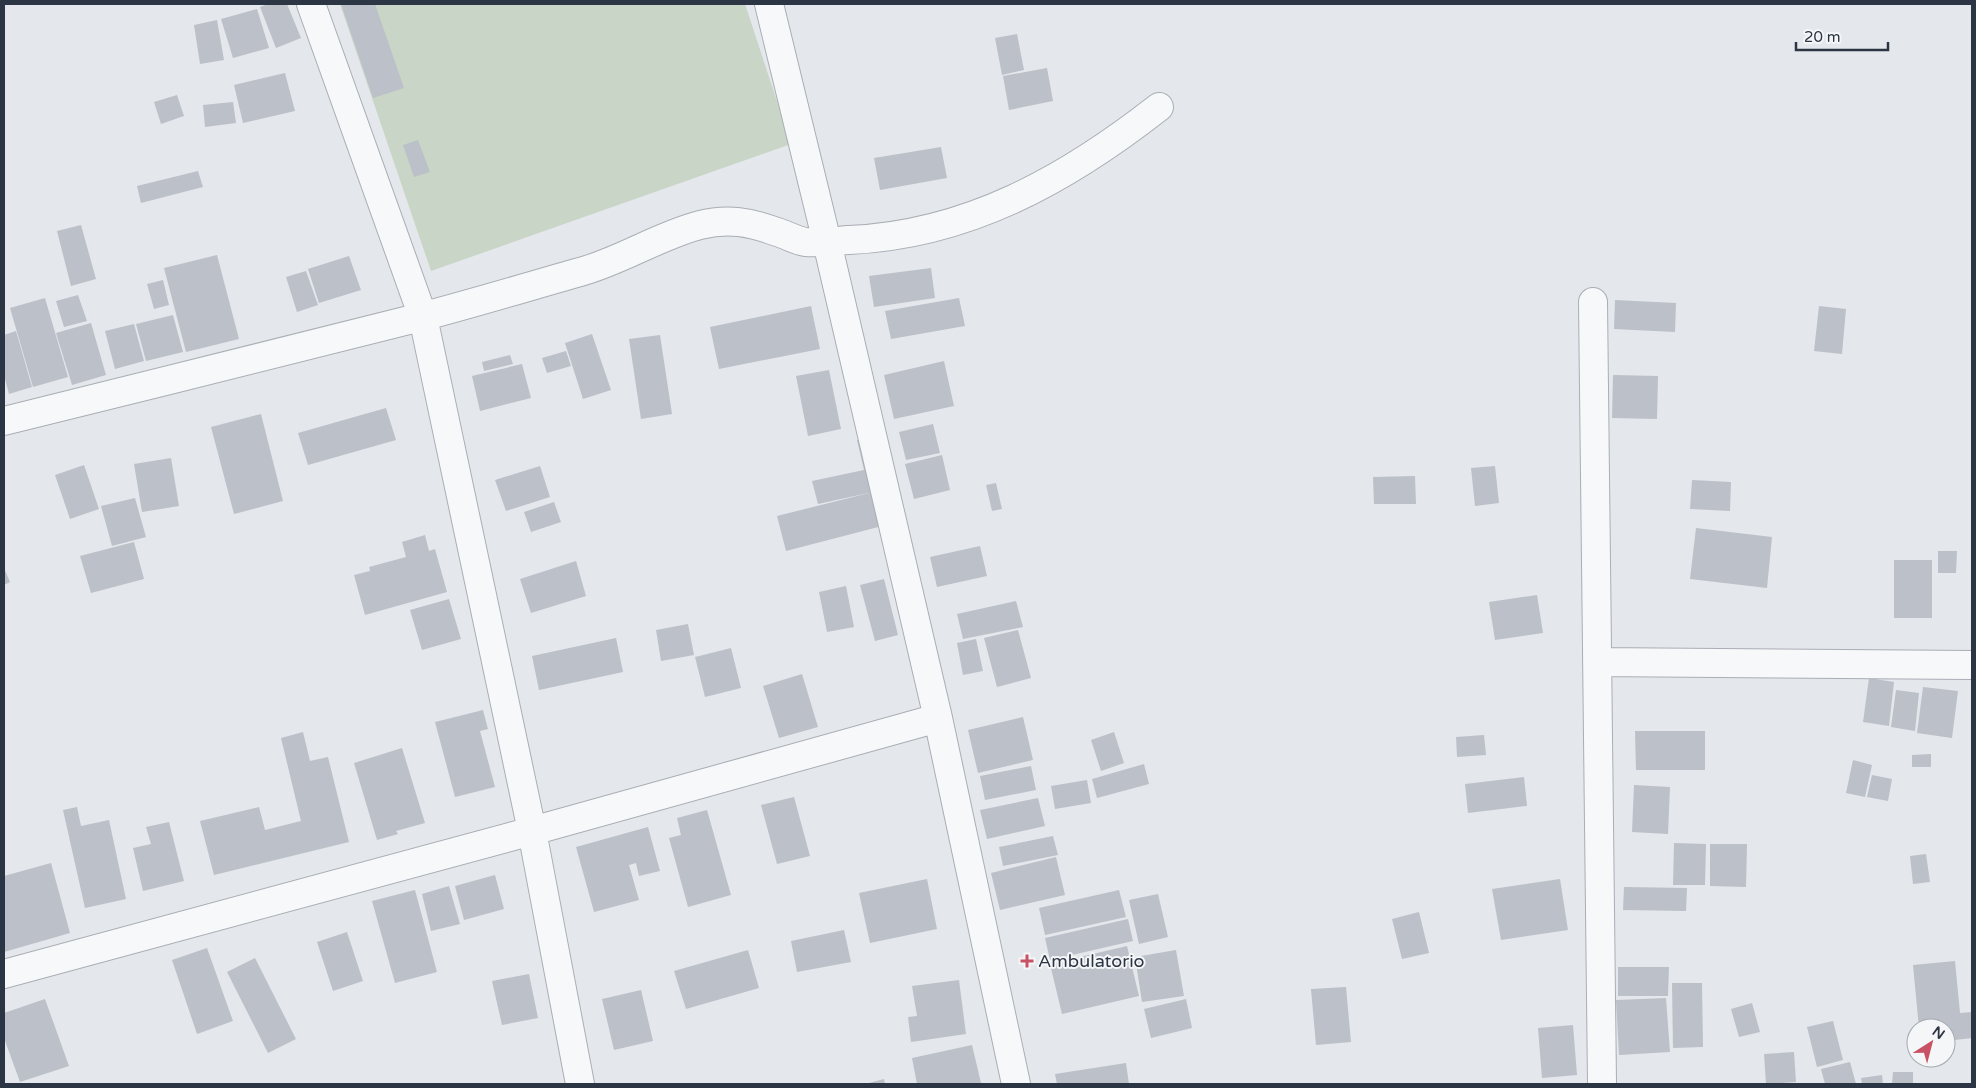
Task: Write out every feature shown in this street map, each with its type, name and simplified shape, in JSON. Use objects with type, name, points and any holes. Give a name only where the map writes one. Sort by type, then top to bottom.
[{"type":"street","points":[[311,4],[423,317],[532,830],[580,1084]]},
{"type":"street","points":[[769,4],[827,242],[938,718],[1016,1084]]},
{"type":"street","points":[[4,421],[423,317],[605,265],[656,241],[701,225],[738,220],[804,242],[867,240],[945,225],[983,213],[1028,193],[1072,169],[1117,140],[1159,107]]},
{"type":"street","points":[[1593,302],[1602,1084]]},
{"type":"street","points":[[1597,662],[1972,665]]},
{"type":"street","points":[[4,974],[938,718]]},
{"type":"green space","points":[[340,4],[745,4],[791,144],[431,271]]},
{"type":"building","points":[[268,4],[287,4],[301,38],[276,48],[260,7]]},
{"type":"building","points":[[341,4],[375,4],[404,88],[373,98]]},
{"type":"building","points":[[257,9],[269,48],[233,58],[221,19]]},
{"type":"building","points":[[217,20],[224,60],[200,64],[194,25]]},
{"type":"building","points":[[1017,34],[1024,70],[1002,75],[995,38]]},
{"type":"building","points":[[1047,68],[1053,101],[1009,110],[1003,76]]},
{"type":"building","points":[[285,73],[295,111],[243,123],[234,85]]},
{"type":"building","points":[[177,95],[184,116],[161,124],[154,102]]},
{"type":"building","points":[[233,102],[236,123],[205,127],[203,105]]},
{"type":"building","points":[[418,140],[430,172],[414,177],[403,145]]},
{"type":"building","points":[[941,147],[947,178],[880,190],[874,158]]},
{"type":"building","points":[[198,171],[203,187],[141,203],[137,186]]},
{"type":"building","points":[[81,225],[96,279],[71,286],[57,231]]},
{"type":"building","points":[[217,255],[239,339],[186,352],[164,268]]},
{"type":"building","points":[[349,256],[361,290],[319,303],[308,269]]},
{"type":"building","points":[[931,268],[935,298],[874,307],[869,276]]},
{"type":"building","points":[[306,271],[318,305],[297,312],[286,277]]},
{"type":"building","points":[[163,280],[169,305],[154,309],[147,284]]},
{"type":"building","points":[[78,295],[87,321],[64,327],[56,301]]},
{"type":"building","points":[[45,298],[68,377],[33,387],[10,308]]},
{"type":"building","points":[[959,298],[965,326],[891,339],[885,311]]},
{"type":"building","points":[[1615,300],[1676,303],[1675,332],[1614,329]]},
{"type":"building","points":[[811,306],[820,349],[719,369],[710,327]]},
{"type":"building","points":[[1819,306],[1846,309],[1842,354],[1814,351]]},
{"type":"building","points":[[173,315],[183,352],[146,361],[136,324]]},
{"type":"building","points":[[91,323],[106,375],[72,385],[56,333]]},
{"type":"building","points":[[134,324],[144,361],[115,369],[105,331]]},
{"type":"building","points":[[16,331],[32,387],[9,394],[4,375],[4,335]]},
{"type":"building","points":[[592,334],[611,390],[583,399],[565,343]]},
{"type":"building","points":[[660,335],[672,414],[641,419],[629,339]]},
{"type":"building","points":[[566,351],[571,366],[547,373],[542,358]]},
{"type":"building","points":[[510,355],[513,364],[484,371],[482,362]]},
{"type":"building","points":[[944,361],[954,406],[894,419],[884,375]]},
{"type":"building","points":[[522,364],[531,398],[480,411],[472,376]]},
{"type":"building","points":[[829,370],[841,429],[808,436],[796,376]]},
{"type":"building","points":[[1613,375],[1658,376],[1657,419],[1612,418]]},
{"type":"building","points":[[386,408],[396,440],[308,465],[298,433]]},
{"type":"building","points":[[261,414],[283,501],[234,514],[211,427]]},
{"type":"building","points":[[933,424],[940,453],[906,460],[899,432]]},
{"type":"building","points":[[870,437],[886,525],[786,551],[777,516],[873,492],[818,504],[812,481],[864,470],[857,440]]},
{"type":"building","points":[[942,455],[950,490],[914,499],[905,464]]},
{"type":"building","points":[[171,458],[179,506],[142,512],[134,464]]},
{"type":"building","points":[[84,465],[99,509],[70,519],[55,475]]},
{"type":"building","points":[[540,466],[550,497],[506,511],[495,480]]},
{"type":"building","points":[[1495,466],[1499,503],[1475,506],[1471,468]]},
{"type":"building","points":[[1415,476],[1416,504],[1374,504],[1373,477]]},
{"type":"building","points":[[1692,480],[1731,482],[1730,511],[1690,509]]},
{"type":"building","points":[[996,483],[1002,509],[992,511],[986,485]]},
{"type":"building","points":[[135,498],[146,537],[112,546],[101,506]]},
{"type":"building","points":[[554,502],[561,522],[531,532],[524,512]]},
{"type":"building","points":[[1696,528],[1772,537],[1767,588],[1690,579]]},
{"type":"building","points":[[425,535],[429,551],[435,549],[447,592],[365,615],[354,575],[370,571],[369,567],[406,557],[402,542]]},
{"type":"building","points":[[134,542],[144,579],[91,593],[80,556]]},
{"type":"building","points":[[980,546],[987,576],[937,587],[930,557]]},
{"type":"building","points":[[1938,551],[1957,551],[1956,573],[1938,573]]},
{"type":"building","points":[[1894,560],[1932,560],[1932,618],[1894,618]]},
{"type":"building","points":[[576,561],[586,596],[531,613],[520,579]]},
{"type":"building","points":[[4,568],[10,582],[4,585]]},
{"type":"building","points":[[884,579],[898,635],[875,641],[860,585]]},
{"type":"building","points":[[846,586],[854,627],[827,632],[819,592]]},
{"type":"building","points":[[1537,595],[1543,633],[1495,640],[1489,602]]},
{"type":"building","points":[[449,599],[461,639],[422,650],[410,610]]},
{"type":"building","points":[[1016,601],[1023,627],[963,639],[957,614]]},
{"type":"building","points":[[688,624],[694,655],[661,661],[656,630]]},
{"type":"building","points":[[1018,630],[1031,678],[997,687],[984,638]]},
{"type":"building","points":[[616,638],[623,672],[539,690],[532,656]]},
{"type":"building","points":[[976,639],[983,671],[963,675],[957,643]]},
{"type":"building","points":[[731,648],[741,688],[705,697],[695,657]]},
{"type":"building","points":[[802,674],[818,727],[779,738],[763,686]]},
{"type":"building","points":[[1869,678],[1894,682],[1889,726],[1863,722]]},
{"type":"building","points":[[1923,687],[1958,691],[1952,738],[1917,733]]},
{"type":"building","points":[[1896,690],[1919,693],[1915,731],[1891,727]]},
{"type":"building","points":[[483,710],[488,729],[480,731],[495,787],[455,797],[435,722]]},
{"type":"building","points":[[1023,717],[1033,760],[978,773],[968,730]]},
{"type":"building","points":[[1635,731],[1705,731],[1705,770],[1636,770]]},
{"type":"building","points":[[303,732],[310,761],[328,757],[349,842],[214,875],[200,821],[259,807],[265,830],[301,821],[281,738]]},
{"type":"building","points":[[1114,732],[1124,763],[1101,771],[1091,740]]},
{"type":"building","points":[[1484,735],[1486,755],[1457,757],[1456,737]]},
{"type":"building","points":[[402,748],[425,823],[396,831],[398,834],[377,840],[354,763]]},
{"type":"building","points":[[1931,754],[1931,767],[1912,767],[1912,755]]},
{"type":"building","points":[[1853,760],[1872,765],[1865,797],[1846,793]]},
{"type":"building","points":[[1144,764],[1149,784],[1097,798],[1092,779]]},
{"type":"building","points":[[1031,766],[1036,790],[985,800],[980,776]]},
{"type":"building","points":[[1872,775],[1892,779],[1888,801],[1867,797]]},
{"type":"building","points":[[1524,777],[1527,806],[1468,813],[1465,784]]},
{"type":"building","points":[[1087,780],[1091,803],[1055,809],[1051,786]]},
{"type":"building","points":[[1634,785],[1670,787],[1668,834],[1632,832]]},
{"type":"building","points":[[794,797],[810,856],[777,864],[761,805]]},
{"type":"building","points":[[1038,798],[1045,826],[987,839],[980,810]]},
{"type":"building","points":[[77,807],[81,826],[109,820],[126,899],[85,908],[63,810]]},
{"type":"building","points":[[707,810],[731,895],[688,907],[669,838],[681,835],[677,818]]},
{"type":"building","points":[[169,822],[184,881],[143,891],[133,848],[151,844],[146,827]]},
{"type":"building","points":[[648,827],[660,871],[639,876],[636,863],[629,865],[639,900],[594,912],[576,847]]},
{"type":"building","points":[[1053,836],[1058,855],[1003,866],[999,847]]},
{"type":"building","points":[[1674,843],[1706,844],[1705,885],[1673,885]]},
{"type":"building","points":[[1710,844],[1747,844],[1746,887],[1710,886]]},
{"type":"building","points":[[1926,854],[1930,882],[1913,884],[1910,856]]},
{"type":"building","points":[[1056,857],[1065,895],[1000,910],[991,873]]},
{"type":"building","points":[[51,863],[70,933],[4,952],[4,876]]},
{"type":"building","points":[[495,875],[504,909],[464,920],[455,886]]},
{"type":"building","points":[[927,879],[937,929],[870,943],[859,893]]},
{"type":"building","points":[[1560,879],[1568,930],[1501,940],[1492,889]]},
{"type":"building","points":[[449,886],[460,924],[431,931],[422,894]]},
{"type":"building","points":[[1624,887],[1687,888],[1686,911],[1623,910]]},
{"type":"building","points":[[415,890],[437,972],[395,983],[372,901]]},
{"type":"building","points":[[1119,890],[1126,917],[1045,935],[1039,908]]},
{"type":"building","points":[[1158,894],[1168,937],[1139,944],[1129,900]]},
{"type":"building","points":[[1419,912],[1429,953],[1402,959],[1392,919]]},
{"type":"building","points":[[1128,919],[1133,941],[1050,960],[1045,938]]},
{"type":"building","points":[[844,930],[851,962],[797,972],[791,941]]},
{"type":"building","points":[[347,932],[363,981],[333,991],[317,942]]},
{"type":"building","points":[[1127,946],[1139,996],[1062,1014],[1050,964]]},
{"type":"building","points":[[207,948],[233,1021],[197,1034],[172,960]]},
{"type":"building","points":[[748,950],[759,988],[686,1009],[674,971]]},
{"type":"building","points":[[1176,950],[1184,996],[1142,1002],[1135,957]]},
{"type":"building","points":[[255,958],[296,1039],[268,1053],[227,972]]},
{"type":"building","points":[[1955,961],[1960,1013],[1972,1012],[1972,1038],[1956,1040],[1956,1018],[1918,1018],[1913,965]]},
{"type":"building","points":[[1618,967],[1669,967],[1668,996],[1618,996]]},
{"type":"building","points":[[529,974],[538,1018],[502,1025],[492,981]]},
{"type":"building","points":[[959,980],[966,1034],[911,1042],[908,1017],[917,1016],[912,986]]},
{"type":"building","points":[[1672,983],[1702,983],[1703,1047],[1673,1048]]},
{"type":"building","points":[[1346,987],[1351,1042],[1316,1045],[1311,989]]},
{"type":"building","points":[[641,990],[653,1041],[614,1050],[602,999]]},
{"type":"building","points":[[1666,998],[1670,1052],[1619,1055],[1616,1000]]},
{"type":"building","points":[[45,999],[69,1066],[20,1082],[4,1038],[4,1013]]},
{"type":"building","points":[[1186,999],[1192,1028],[1151,1038],[1144,1009]]},
{"type":"building","points":[[1752,1003],[1760,1032],[1739,1037],[1731,1009]]},
{"type":"building","points":[[1833,1021],[1843,1060],[1817,1067],[1807,1027]]},
{"type":"building","points":[[1573,1025],[1577,1075],[1542,1078],[1538,1028]]},
{"type":"building","points":[[972,1045],[981,1083],[917,1084],[912,1058]]},
{"type":"building","points":[[1794,1052],[1796,1082],[1766,1084],[1764,1054]]},
{"type":"building","points":[[1850,1062],[1856,1084],[1825,1084],[1821,1069]]},
{"type":"building","points":[[1126,1063],[1129,1084],[1057,1084],[1055,1074]]},
{"type":"building","points":[[1893,1072],[1913,1072],[1913,1084],[1892,1084]]},
{"type":"building","points":[[1882,1075],[1883,1084],[1862,1084],[1861,1078]]},
{"type":"building","points":[[884,1079],[885,1084],[865,1084]]},
{"type":"place","name":"Ambulatorio","points":[[1027,961]]}]
